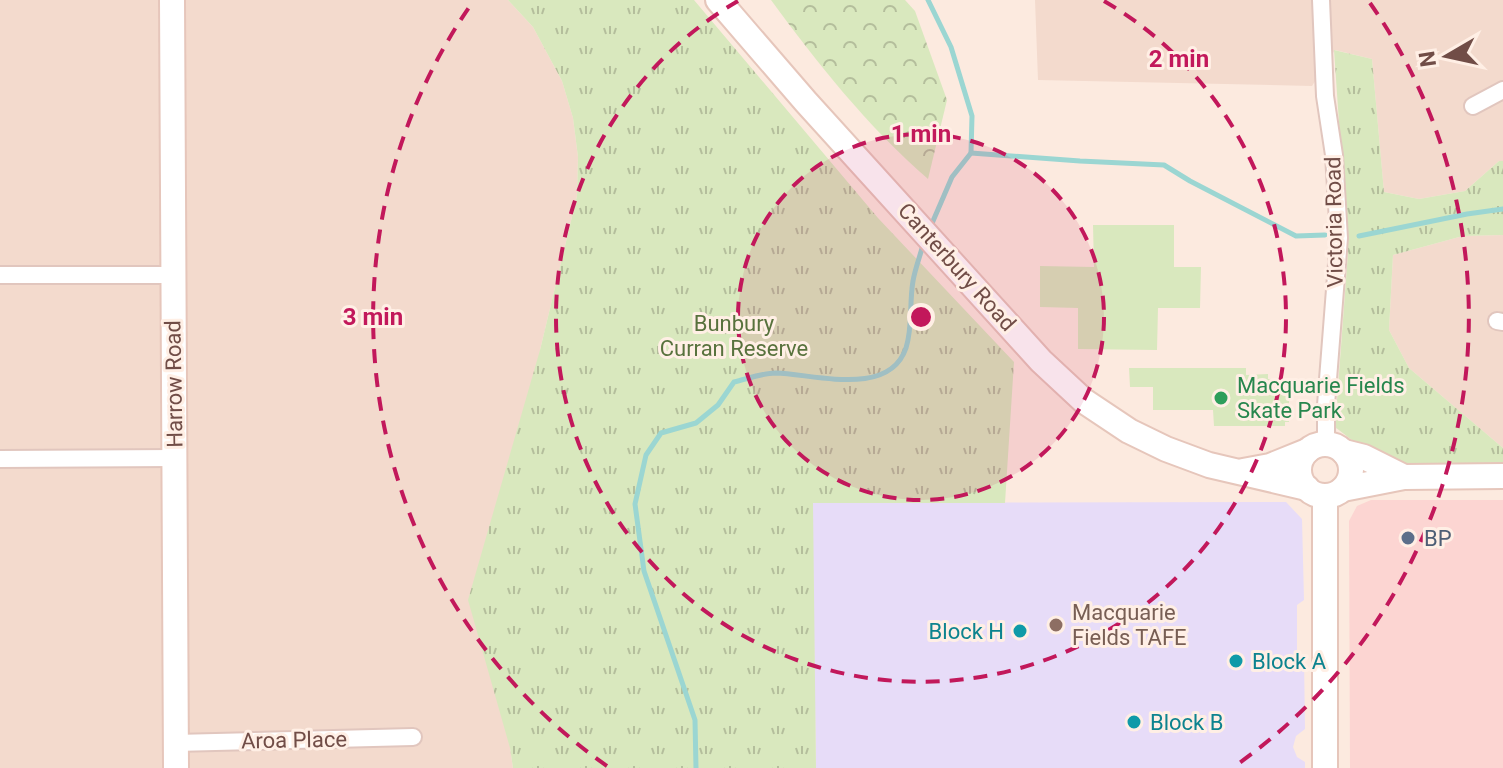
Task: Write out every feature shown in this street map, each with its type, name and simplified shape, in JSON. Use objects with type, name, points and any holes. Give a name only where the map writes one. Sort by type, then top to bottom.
[{"type":"main road","name":"Harrow Road","points":[[172,0],[176,768]]},
{"type":"main road","name":"Canterbury Road","points":[[718,0],[1041,361],[1084,401],[1129,431],[1209,465],[1325,491]]},
{"type":"main road","name":"Canterbury Road","points":[[1241,471],[1270,466],[1326,449]]},
{"type":"main road","points":[[1325,491],[1351,471],[1350,461],[1326,449]]},
{"type":"main road","points":[[1404,477],[1364,457],[1326,449],[1301,460],[1299,470],[1301,480],[1325,491],[1404,477],[1503,476]]},
{"type":"main road","points":[[1325,491],[1325,768]]},
{"type":"street","name":"Victoria Road","points":[[1321,0],[1325,96],[1334,155],[1339,238],[1326,405],[1326,449]]},
{"type":"street","points":[[1473,106],[1503,90]]},
{"type":"street","points":[[0,275],[174,275]]},
{"type":"street","points":[[0,459],[175,458]]},
{"type":"street","name":"Aroa Place","points":[[175,743],[413,737]]},
{"type":"shaded area","points":[[0,0],[508,0],[533,27],[562,81],[573,118],[578,157],[577,196],[540,350],[510,748],[513,768],[0,768]]},
{"type":"shaded area","points":[[1035,0],[1503,0],[1503,161],[1499,161],[1465,191],[1419,199],[1384,192],[1372,59],[1335,50],[1312,86],[1038,80]]},
{"type":"shaded area","points":[[1503,235],[1503,448],[1409,368],[1389,330],[1393,255],[1463,236]]},
{"type":"shaded area","points":[[1371,500],[1503,500],[1503,768],[1350,768],[1349,521],[1357,506]]},
{"type":"shaded area","name":"Macquarie Fields TAFE","points":[[1286,502],[1302,519],[1304,600],[1297,605],[1297,651],[1304,657],[1305,729],[1296,736],[1293,747],[1297,757],[1305,762],[1305,768],[816,768],[812,503]]},
{"type":"green space","name":"Bunbury Curran Reserve","points":[[508,0],[694,0],[878,218],[1014,362],[1005,503],[813,503],[816,768],[513,768],[468,600],[540,350],[577,196],[578,157],[573,118],[562,81],[533,27]]},
{"type":"green space","points":[[771,0],[905,0],[915,11],[947,100],[928,179],[884,138],[844,94]]},
{"type":"green space","points":[[1334,50],[1372,59],[1384,192],[1419,199],[1465,191],[1499,161],[1503,161],[1503,235],[1463,236],[1393,255],[1389,330],[1409,368],[1503,448],[1503,465],[1388,468],[1335,427],[1348,253]]},
{"type":"green space","points":[[1093,225],[1174,225],[1174,267],[1201,267],[1200,308],[1158,308],[1157,350],[1078,349],[1078,308],[1040,307],[1040,266],[1094,267]]},
{"type":"green space","name":"Macquarie Fields Skate Park","points":[[1129,368],[1246,368],[1246,375],[1268,374],[1268,379],[1286,380],[1289,384],[1289,422],[1285,422],[1285,426],[1214,426],[1213,410],[1153,410],[1153,387],[1130,387]]},
{"type":"waterway","points":[[928,0],[951,47],[972,116],[971,153],[952,177],[930,228]]},
{"type":"waterway","points":[[971,153],[1164,165],[1296,236],[1325,235]]},
{"type":"waterway","points":[[1359,236],[1503,209]]},
{"type":"waterway","points":[[696,768],[695,720],[644,571],[635,504],[646,455],[661,433],[696,423],[718,405],[734,382],[776,373],[849,380],[884,373],[897,363],[906,348],[913,281],[923,245]]},
{"type":"place","name":"Macquarie Fields Skate Park","points":[[1221,398]]},
{"type":"place","name":"BP","points":[[1408,538]]},
{"type":"place","name":"Macquarie Fields TAFE","points":[[1056,625]]},
{"type":"place","name":"Block H","points":[[1020,631]]},
{"type":"place","name":"Block A","points":[[1236,661]]},
{"type":"place","name":"Block B","points":[[1134,722]]}]
